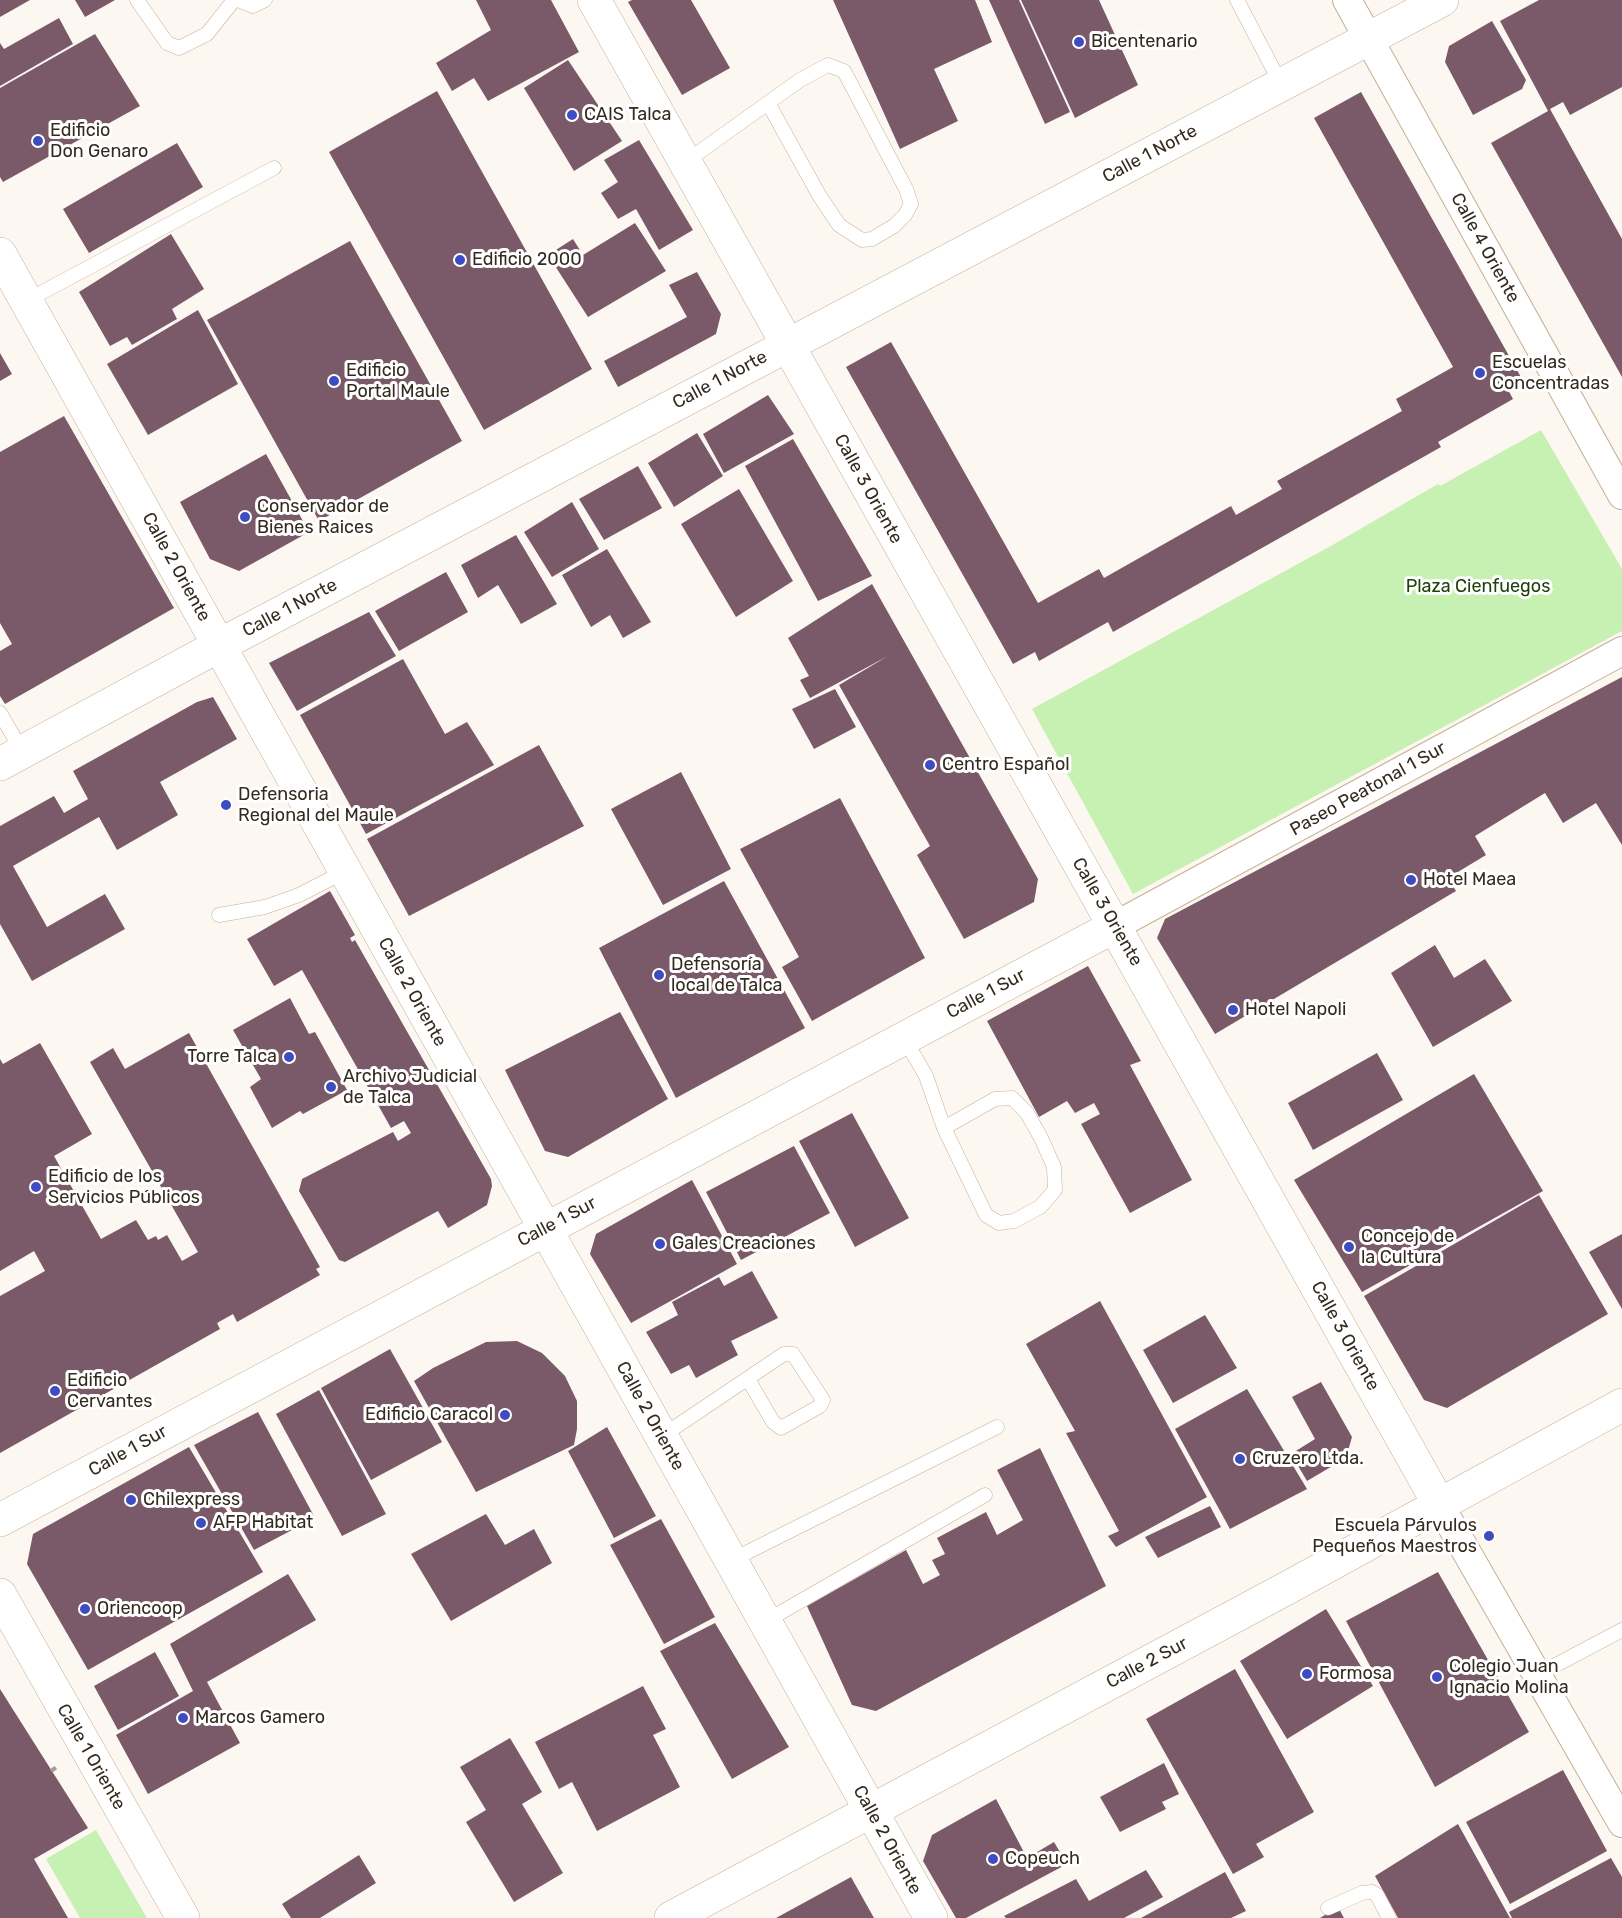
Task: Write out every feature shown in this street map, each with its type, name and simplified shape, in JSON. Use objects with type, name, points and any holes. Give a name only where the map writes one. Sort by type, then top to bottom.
[{"type":"street","name":"Calle 3 Oriente","points":[[594,0],[1439,1504],[1622,1823]]},
{"type":"street","name":"Calle 4 Oriente","points":[[1347,0],[1622,495]]},
{"type":"street","name":"Calle 1 Norte","points":[[11,759],[220,645],[1442,0]]},
{"type":"street","name":"Calle 2 Oriente","points":[[0,254],[931,1918]]},
{"type":"street","name":"Paseo Peatonal 1 Sur","points":[[1114,926],[1622,651]]},
{"type":"street","name":"Calle 1 Sur","points":[[0,1520],[1114,926]]},
{"type":"street","name":"Calle 2 Sur","points":[[671,1918],[1622,1405]]},
{"type":"street","name":"Calle 1 Oriente","points":[[0,1595],[183,1918]]},
{"type":"lane","points":[[137,0],[167,43],[179,48],[207,34],[236,0],[253,6],[265,0]]},
{"type":"lane","points":[[1237,0],[1281,84]]},
{"type":"lane","points":[[684,163],[800,80],[828,65],[844,70],[906,189],[911,204],[905,215],[894,226],[872,239],[862,240],[839,225],[819,195],[768,103]]},
{"type":"lane","points":[[26,300],[274,168]]},
{"type":"lane","points":[[0,713],[11,759]]},
{"type":"lane","points":[[219,915],[265,907],[299,895],[346,871]]},
{"type":"lane","points":[[904,1038],[926,1076],[945,1128],[986,1215],[999,1223],[1014,1221],[1040,1207],[1055,1190],[1054,1167],[1041,1138],[1027,1113],[1012,1098],[995,1099],[945,1128]]},
{"type":"lane","points":[[662,1436],[784,1354],[794,1354],[823,1400],[820,1406],[781,1428],[773,1422],[748,1379]]},
{"type":"lane","points":[[732,1560],[997,1427]]},
{"type":"lane","points":[[766,1621],[985,1495]]},
{"type":"lane","points":[[1537,1675],[1622,1630]]},
{"type":"lane","points":[[1328,1908],[1362,1893],[1372,1892],[1377,1895],[1389,1918]]},
{"type":"green space","name":"Plaza Cienfuegos","points":[[1541,430],[1622,569],[1622,631],[1133,894],[1032,709],[1329,547],[1438,484],[1440,486]]},
{"type":"green space","points":[[96,1830],[147,1918],[80,1918],[46,1859]]},
{"type":"building","points":[[0,0],[30,0],[0,17]]},
{"type":"building","points":[[75,0],[115,0],[85,17]]},
{"type":"building","points":[[476,0],[551,0],[579,52],[488,101],[474,78],[452,91],[436,63],[491,30]]},
{"type":"building","points":[[632,0],[691,0],[730,68],[682,95],[628,2]]},
{"type":"building","points":[[833,0],[975,0],[992,42],[934,69],[958,121],[900,149]]},
{"type":"building","name":"Bicentenario","points":[[989,0],[1019,0],[1070,112],[1045,124]]},
{"type":"building","name":"Bicentenario","points":[[1021,0],[1099,0],[1138,85],[1075,118]]},
{"type":"building","points":[[1539,0],[1622,0],[1622,87],[1570,115],[1563,102],[1550,109],[1622,239],[1622,377],[1491,143],[1548,111],[1500,21]]},
{"type":"building","points":[[59,18],[73,44],[0,86],[0,43],[4,49]]},
{"type":"building","points":[[1492,21],[1526,80],[1522,89],[1473,115],[1445,62],[1449,46]]},
{"type":"building","name":"Edificio Don Genaro","points":[[95,34],[140,106],[3,182],[0,177],[0,88]]},
{"type":"building","name":"CAIS Talca","points":[[568,60],[622,141],[574,171],[524,88]]},
{"type":"building","name":"Edificio 2000","points":[[437,91],[592,369],[484,430],[329,152]]},
{"type":"building","name":"Escuelas Concentradas","points":[[1361,92],[1522,379],[1507,388],[1513,399],[1438,442],[1441,447],[1113,632],[1108,622],[1039,661],[1035,652],[1013,664],[846,367],[891,342],[1038,603],[1099,569],[1104,578],[1231,506],[1236,515],[1282,489],[1277,481],[1402,411],[1396,399],[1453,367],[1314,118]]},
{"type":"building","points":[[639,140],[693,230],[659,250],[636,209],[618,219],[601,193],[618,182],[604,160]]},
{"type":"building","points":[[177,143],[203,187],[89,253],[63,209]]},
{"type":"building","points":[[635,223],[666,271],[588,317],[548,255],[573,239],[583,255]]},
{"type":"building","points":[[171,234],[204,289],[172,309],[177,319],[132,345],[127,337],[110,346],[79,292]]},
{"type":"building","name":"Edificio Portal Maule","points":[[350,241],[462,441],[319,521],[207,320]]},
{"type":"building","points":[[697,272],[721,314],[716,334],[618,387],[604,361],[687,317],[669,285]]},
{"type":"building","points":[[198,310],[238,384],[148,435],[107,364]]},
{"type":"building","points":[[0,353],[12,374],[0,381]]},
{"type":"building","points":[[768,395],[794,434],[724,473],[703,434]]},
{"type":"building","points":[[64,416],[174,608],[5,704],[0,696],[0,651],[12,644],[0,623],[0,452]]},
{"type":"building","points":[[697,433],[723,476],[674,507],[648,463]]},
{"type":"building","points":[[793,439],[872,576],[818,601],[745,466]]},
{"type":"building","name":"Conservador de Bienes Raices","points":[[266,454],[309,532],[239,571],[210,559],[180,502]]},
{"type":"building","points":[[638,466],[662,508],[604,540],[579,499]]},
{"type":"building","points":[[739,489],[793,581],[736,617],[681,524]]},
{"type":"building","points":[[572,502],[599,549],[552,577],[524,532]]},
{"type":"building","points":[[516,535],[557,604],[521,624],[498,585],[478,598],[461,565]]},
{"type":"building","points":[[607,549],[651,622],[623,638],[610,615],[591,627],[562,575]]},
{"type":"building","points":[[446,572],[468,612],[399,651],[375,611]]},
{"type":"building","name":"Centro Español","points":[[872,584],[1038,879],[1034,902],[964,939],[917,855],[930,846],[839,685],[888,656],[810,698],[800,680],[809,676],[788,638]]},
{"type":"building","points":[[369,612],[396,656],[297,711],[269,663]]},
{"type":"building","points":[[403,659],[445,734],[467,722],[494,765],[366,834],[300,715]]},
{"type":"building","points":[[1622,677],[1622,845],[1596,803],[1563,823],[1545,793],[1475,836],[1486,855],[1448,878],[1456,891],[1215,1034],[1157,938],[1165,919]]},
{"type":"building","points":[[835,689],[856,727],[814,749],[792,709]]},
{"type":"building","points":[[213,697],[237,739],[160,782],[178,815],[117,850],[99,817],[13,866],[47,927],[105,894],[125,929],[32,981],[0,924],[0,826],[54,796],[64,813],[88,799],[73,771],[197,702]]},
{"type":"building","points":[[539,745],[584,826],[409,916],[367,839]]},
{"type":"building","points":[[681,772],[731,869],[663,905],[611,809]]},
{"type":"building","points":[[840,798],[925,958],[812,1021],[782,967],[799,957],[740,849]]},
{"type":"building","points":[[724,881],[805,1028],[676,1098],[599,948]]},
{"type":"building","points":[[330,891],[355,935],[350,938],[352,942],[355,940],[491,1179],[492,1186],[487,1205],[448,1228],[438,1211],[345,1262],[339,1260],[299,1191],[302,1179],[393,1132],[398,1141],[411,1133],[404,1121],[391,1128],[302,970],[274,986],[247,939]]},
{"type":"building","points":[[1435,945],[1454,978],[1485,959],[1512,1001],[1433,1047],[1391,973]]},
{"type":"building","points":[[1088,966],[1141,1061],[1130,1065],[1192,1180],[1130,1213],[1081,1124],[1100,1114],[1094,1103],[1075,1113],[1067,1101],[1039,1117],[987,1021]]},
{"type":"building","name":"Torre Talca","points":[[290,998],[309,1034],[315,1032],[347,1090],[303,1114],[300,1111],[272,1128],[250,1087],[261,1079],[233,1030]]},
{"type":"building","points":[[620,1012],[668,1099],[568,1157],[545,1151],[505,1070]]},
{"type":"building","points":[[189,1033],[320,1267],[316,1269],[320,1275],[237,1322],[233,1314],[217,1323],[220,1329],[0,1453],[0,1296],[45,1271],[34,1251],[0,1271],[0,1059],[3,1064],[40,1043],[92,1134],[54,1156],[101,1239],[136,1220],[148,1240],[156,1236],[158,1240],[167,1235],[182,1261],[198,1252],[90,1062],[113,1048],[125,1069]]},
{"type":"building","points":[[1377,1053],[1403,1100],[1313,1150],[1288,1103]]},
{"type":"building","points":[[1474,1074],[1543,1191],[1362,1292],[1294,1180]]},
{"type":"building","points":[[852,1113],[909,1218],[855,1247],[799,1141]]},
{"type":"building","points":[[794,1146],[830,1213],[741,1260],[706,1192]]},
{"type":"building","name":"Gales Creaciones","points":[[692,1180],[737,1264],[631,1323],[590,1254],[596,1234]]},
{"type":"building","points":[[1539,1195],[1608,1314],[1447,1408],[1424,1400],[1364,1296]]},
{"type":"building","points":[[1622,1234],[1622,1309],[1589,1252]]},
{"type":"building","points":[[752,1271],[778,1318],[731,1341],[738,1355],[696,1378],[689,1365],[671,1374],[646,1332],[678,1315],[672,1302],[719,1277],[724,1286]]},
{"type":"building","points":[[1100,1301],[1207,1497],[1116,1547],[1108,1536],[1119,1531],[1066,1433],[1075,1431],[1026,1344]]},
{"type":"building","points":[[1205,1315],[1237,1368],[1173,1403],[1143,1350]]},
{"type":"building","name":"Edificio Caracol","points":[[517,1341],[542,1353],[565,1376],[577,1401],[577,1429],[574,1445],[476,1492],[414,1381],[433,1368],[486,1342]]},
{"type":"building","points":[[390,1349],[442,1442],[371,1480],[321,1388]]},
{"type":"building","points":[[1321,1382],[1352,1437],[1346,1458],[1307,1481],[1291,1454],[1315,1439],[1292,1397]]},
{"type":"building","name":"Cruzero Ltda.","points":[[1247,1389],[1307,1489],[1230,1529],[1175,1429]]},
{"type":"building","points":[[319,1390],[386,1514],[342,1536],[276,1414]]},
{"type":"building","points":[[258,1412],[315,1518],[254,1550],[194,1445]]},
{"type":"building","points":[[607,1427],[656,1516],[614,1538],[568,1451]]},
{"type":"building","points":[[189,1447],[263,1572],[88,1670],[27,1564],[33,1534]]},
{"type":"building","points":[[1040,1448],[1106,1586],[876,1711],[852,1705],[807,1606],[906,1550],[923,1584],[940,1575],[932,1560],[945,1554],[937,1538],[986,1512],[997,1535],[1023,1520],[997,1470]]},
{"type":"building","points":[[1210,1506],[1221,1527],[1158,1558],[1145,1537]]},
{"type":"building","points":[[486,1514],[505,1545],[534,1529],[552,1563],[451,1621],[411,1554]]},
{"type":"building","points":[[661,1519],[715,1617],[664,1644],[610,1545]]},
{"type":"building","name":"Colegio Juan Ignacio Molina","points":[[1438,1572],[1529,1732],[1435,1787],[1346,1621]]},
{"type":"building","points":[[288,1574],[316,1620],[207,1682],[240,1743],[148,1794],[116,1735],[193,1691],[170,1644]]},
{"type":"building","name":"Formosa","points":[[1326,1609],[1373,1686],[1287,1739],[1240,1661]]},
{"type":"building","points":[[715,1623],[789,1747],[732,1779],[660,1651]]},
{"type":"building","points":[[155,1652],[179,1696],[118,1730],[94,1686]]},
{"type":"building","points":[[1235,1669],[1314,1812],[1256,1844],[1264,1857],[1233,1874],[1146,1719]]},
{"type":"building","points":[[643,1686],[666,1729],[653,1735],[680,1787],[597,1831],[572,1782],[559,1789],[535,1742]]},
{"type":"building","points":[[0,1689],[88,1828],[34,1859],[68,1918],[0,1918]]},
{"type":"building","points":[[510,1738],[542,1792],[522,1804],[563,1873],[514,1902],[466,1822],[486,1810],[460,1767]]},
{"type":"building","points":[[1164,1763],[1179,1794],[1162,1802],[1166,1809],[1120,1832],[1100,1797]]},
{"type":"building","points":[[1563,1770],[1607,1851],[1510,1904],[1466,1822]]},
{"type":"building","name":"Copeuch","points":[[996,1799],[1027,1858],[1054,1842],[1067,1864],[966,1918],[956,1918],[923,1861],[932,1835]]},
{"type":"building","points":[[1458,1824],[1510,1918],[1398,1918],[1375,1876]]},
{"type":"building","points":[[359,1855],[376,1883],[320,1918],[291,1918],[282,1904]]},
{"type":"building","points":[[1611,1858],[1622,1877],[1622,1918],[1512,1918],[1509,1912]]},
{"type":"building","points":[[1146,1870],[1163,1897],[1124,1918],[1006,1918],[1004,1916],[1076,1879],[1089,1901]]},
{"type":"building","points":[[1225,1872],[1246,1911],[1231,1918],[1141,1918]]},
{"type":"building","points":[[851,1877],[874,1918],[776,1918]]},
{"type":"building","points":[[1338,1907],[1344,1918],[1320,1918]]},
{"type":"place","name":"Bicentenario","points":[[1079,42]]},
{"type":"place","name":"CAIS Talca","points":[[572,115]]},
{"type":"place","name":"Edificio Don Genaro","points":[[38,141]]},
{"type":"place","name":"Edificio 2000","points":[[460,260]]},
{"type":"place","name":"Escuelas Concentradas","points":[[1480,373]]},
{"type":"place","name":"Edificio Portal Maule","points":[[334,381]]},
{"type":"place","name":"Conservador de Bienes Raices","points":[[245,517]]},
{"type":"place","name":"Centro Español","points":[[930,765]]},
{"type":"place","name":"Defensoria Regional del Maule","points":[[226,805]]},
{"type":"place","name":"Hotel Maea","points":[[1411,880]]},
{"type":"place","name":"Defensoría local de Talca","points":[[659,975]]},
{"type":"place","name":"Hotel Napoli","points":[[1233,1010]]},
{"type":"place","name":"Torre Talca","points":[[289,1057]]},
{"type":"place","name":"Archivo Judicial de Talca","points":[[331,1087]]},
{"type":"place","name":"Edificio de los Servicios Públicos","points":[[36,1187]]},
{"type":"place","name":"Gales Creaciones","points":[[660,1244]]},
{"type":"place","name":"Concejo de la Cultura","points":[[1349,1247]]},
{"type":"place","name":"Edificio Cervantes","points":[[55,1391]]},
{"type":"place","name":"Edificio Caracol","points":[[505,1415]]},
{"type":"place","name":"Cruzero Ltda.","points":[[1240,1459]]},
{"type":"place","name":"Chilexpress","points":[[131,1500]]},
{"type":"place","name":"AFP Habitat","points":[[201,1523]]},
{"type":"place","name":"Escuela Párvulos Pequeños Maestros","points":[[1489,1536]]},
{"type":"place","name":"Oriencoop","points":[[85,1609]]},
{"type":"place","name":"Formosa","points":[[1307,1674]]},
{"type":"place","name":"Colegio Juan Ignacio Molina","points":[[1437,1677]]},
{"type":"place","name":"Marcos Gamero","points":[[183,1718]]},
{"type":"place","name":"Copeuch","points":[[993,1859]]}]
